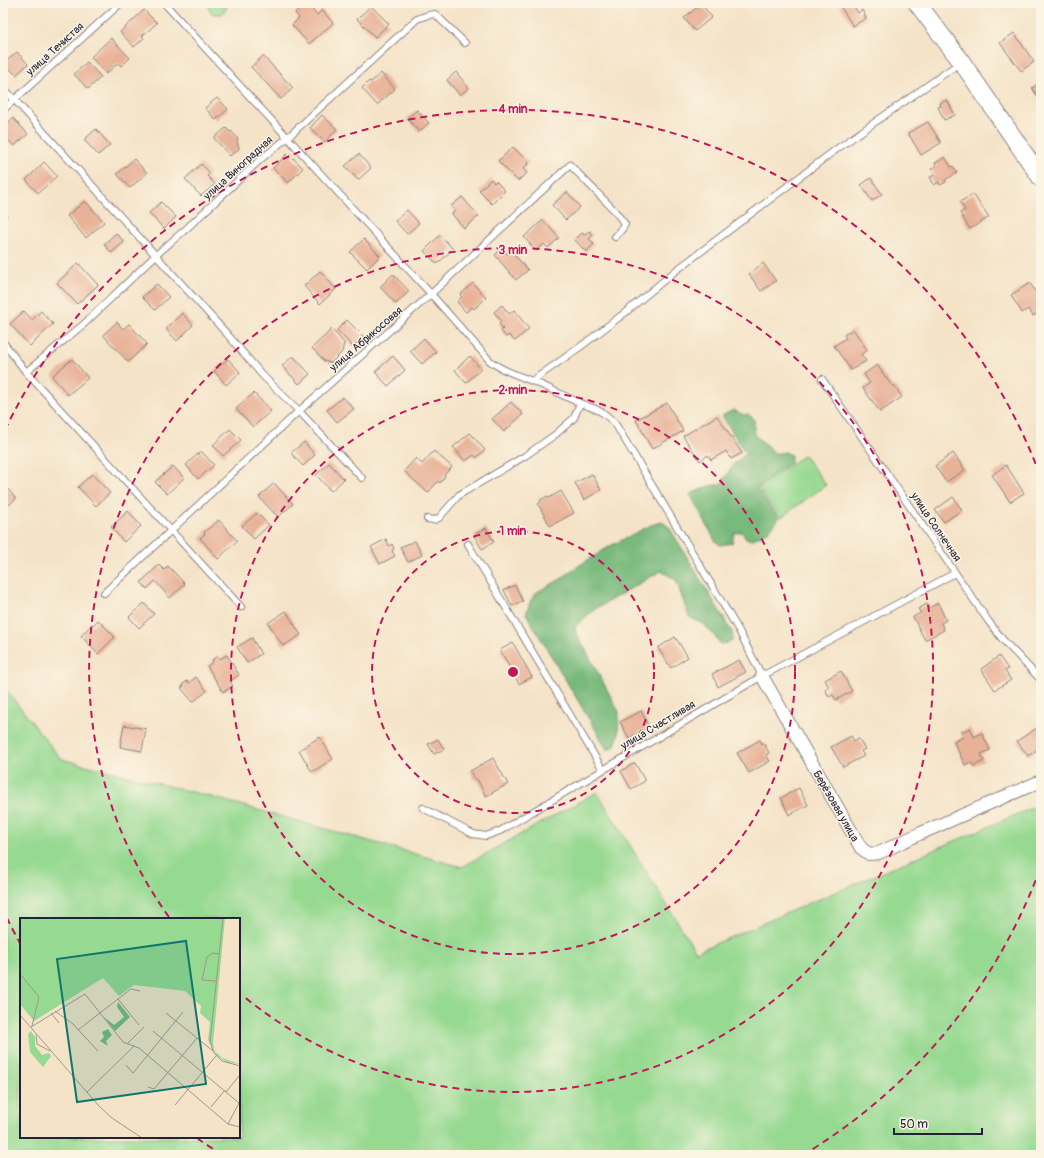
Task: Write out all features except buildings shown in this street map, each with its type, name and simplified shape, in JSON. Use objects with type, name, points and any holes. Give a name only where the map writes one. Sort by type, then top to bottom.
[{"type":"main road","points":[[917,3],[961,61],[1041,178]]},
{"type":"street","name":"Берёзовая улица","points":[[762,676],[861,848],[869,854],[876,854],[886,850],[919,834],[1041,782]]},
{"type":"lane","name":"улица Тенистая","points":[[3,110],[121,3]]},
{"type":"lane","points":[[164,3],[431,294],[490,361],[509,373],[532,381],[580,403],[602,411],[609,416],[616,425],[738,629],[762,676]]},
{"type":"lane","name":"улица Виноградная","points":[[26,372],[84,324],[156,255],[261,159],[287,138],[422,16],[433,14],[437,15],[465,43]]},
{"type":"lane","points":[[532,381],[609,325],[674,272],[832,152],[961,61]]},
{"type":"lane","points":[[3,87],[156,255],[263,376],[299,411],[362,478]]},
{"type":"lane","name":"улица Абрикосовая","points":[[104,593],[299,411],[431,294],[570,165],[614,210],[625,224],[615,237]]},
{"type":"lane","points":[[3,342],[26,372],[241,607]]},
{"type":"lane","name":"улица Солнечная","points":[[822,379],[989,622],[1003,640],[1041,680]]},
{"type":"lane","points":[[427,519],[434,520],[439,518],[459,495],[525,456],[556,434],[574,418],[580,403]]},
{"type":"lane","points":[[468,544],[603,770]]},
{"type":"lane","name":"улица Счастливая","points":[[423,808],[473,834],[482,836],[492,835],[762,676],[955,573]]},
{"type":"green space","points":[[208,3],[227,3],[226,9],[222,14],[213,14],[209,9]]},
{"type":"green space","points":[[733,410],[744,415],[748,414],[754,419],[754,434],[776,454],[785,452],[791,455],[791,462],[756,488],[778,518],[774,526],[767,532],[751,540],[746,538],[742,532],[738,532],[734,534],[732,543],[720,545],[716,542],[690,494],[709,486],[721,484],[734,464],[746,454],[722,416]]},
{"type":"green space","points":[[804,455],[826,485],[780,518],[758,488]]},
{"type":"green space","points":[[662,522],[669,527],[732,632],[733,640],[728,643],[721,644],[704,624],[689,617],[676,580],[661,571],[592,611],[575,627],[576,632],[619,712],[618,736],[615,746],[607,749],[526,614],[531,600],[537,592],[561,579],[572,570],[612,545],[651,525]]},
{"type":"green space","points":[[3,686],[61,759],[204,795],[462,867],[597,792],[696,952],[1041,804],[1041,1155],[3,1155]]}]
